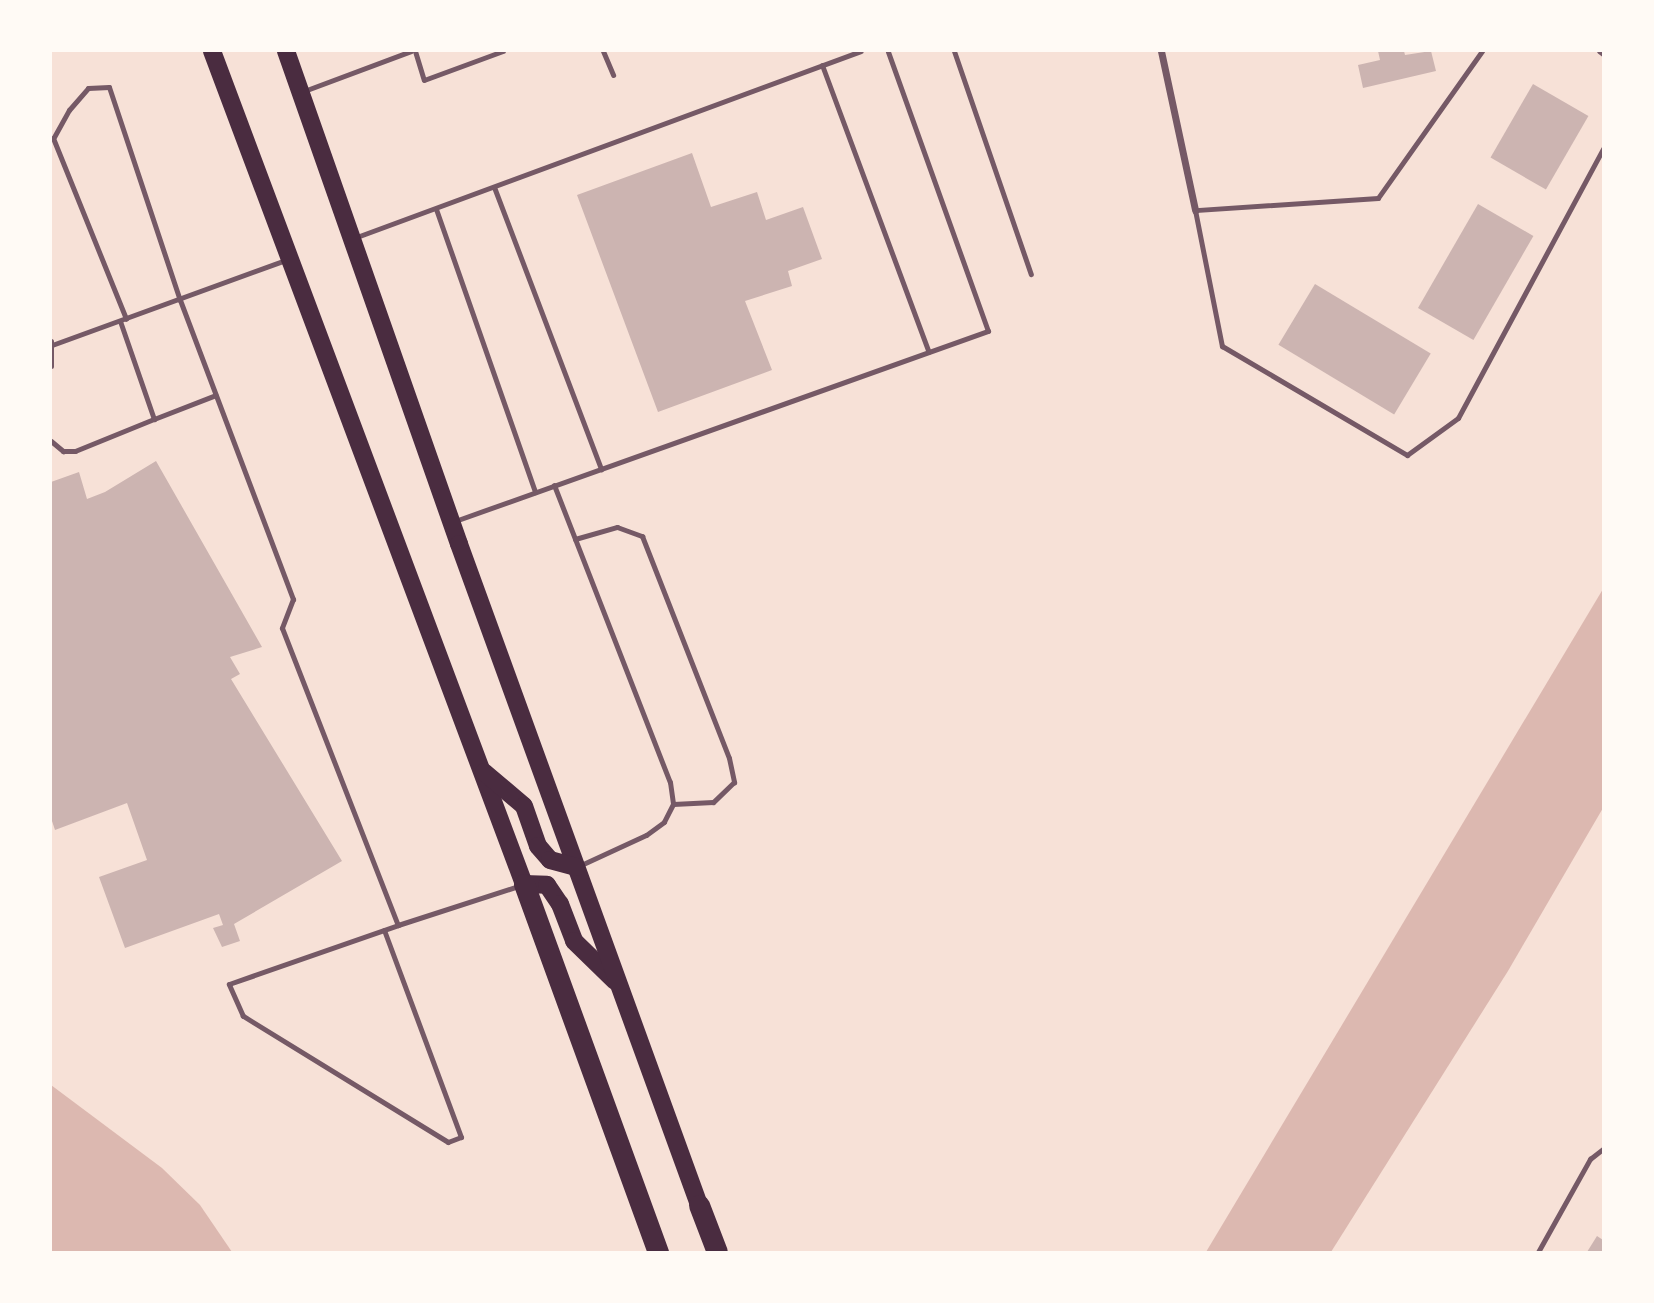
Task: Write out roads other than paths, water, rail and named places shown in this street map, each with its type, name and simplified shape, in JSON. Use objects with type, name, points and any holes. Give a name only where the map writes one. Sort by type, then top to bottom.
[{"type":"highway","points":[[524,884],[658,1252]]},
{"type":"highway","points":[[699,1205],[717,1252]]},
{"type":"main road","points":[[212,51],[524,884],[547,885],[560,904],[574,941],[620,986]]},
{"type":"main road","points":[[286,51],[452,522],[699,1205]]},
{"type":"main road","points":[[483,772],[524,806],[538,846],[551,860],[576,867]]},
{"type":"street","points":[[1161,51],[1195,210]]},
{"type":"lane","points":[[301,92],[413,51],[424,80],[503,51]]},
{"type":"lane","points":[[603,51],[612,75]]},
{"type":"lane","points":[[354,238],[861,51]]},
{"type":"lane","points":[[452,522],[988,331],[888,51]]},
{"type":"lane","points":[[954,51],[1031,274]]},
{"type":"lane","points":[[1482,51],[1378,198],[1195,210],[1222,346],[1407,456],[1458,418],[1603,149]]},
{"type":"lane","points":[[822,65],[929,352]]},
{"type":"lane","points":[[154,419],[123,320],[52,138],[69,110],[88,88],[109,87],[180,300],[293,599],[282,628],[398,925]]},
{"type":"lane","points":[[494,187],[601,469]]},
{"type":"lane","points":[[436,209],[535,492]]},
{"type":"lane","points":[[51,366],[52,343],[180,300],[288,259]]},
{"type":"lane","points":[[51,441],[63,450],[75,451],[216,395]]},
{"type":"lane","points":[[554,485],[670,782],[673,804],[664,822],[646,835],[576,867]]},
{"type":"lane","points":[[575,539],[617,527],[642,536],[729,758],[734,782],[713,803],[673,804]]},
{"type":"lane","points":[[384,930],[461,1137],[448,1142],[243,1016],[229,984],[398,925],[524,884]]},
{"type":"lane","points":[[1538,1252],[1590,1159],[1603,1149]]}]
